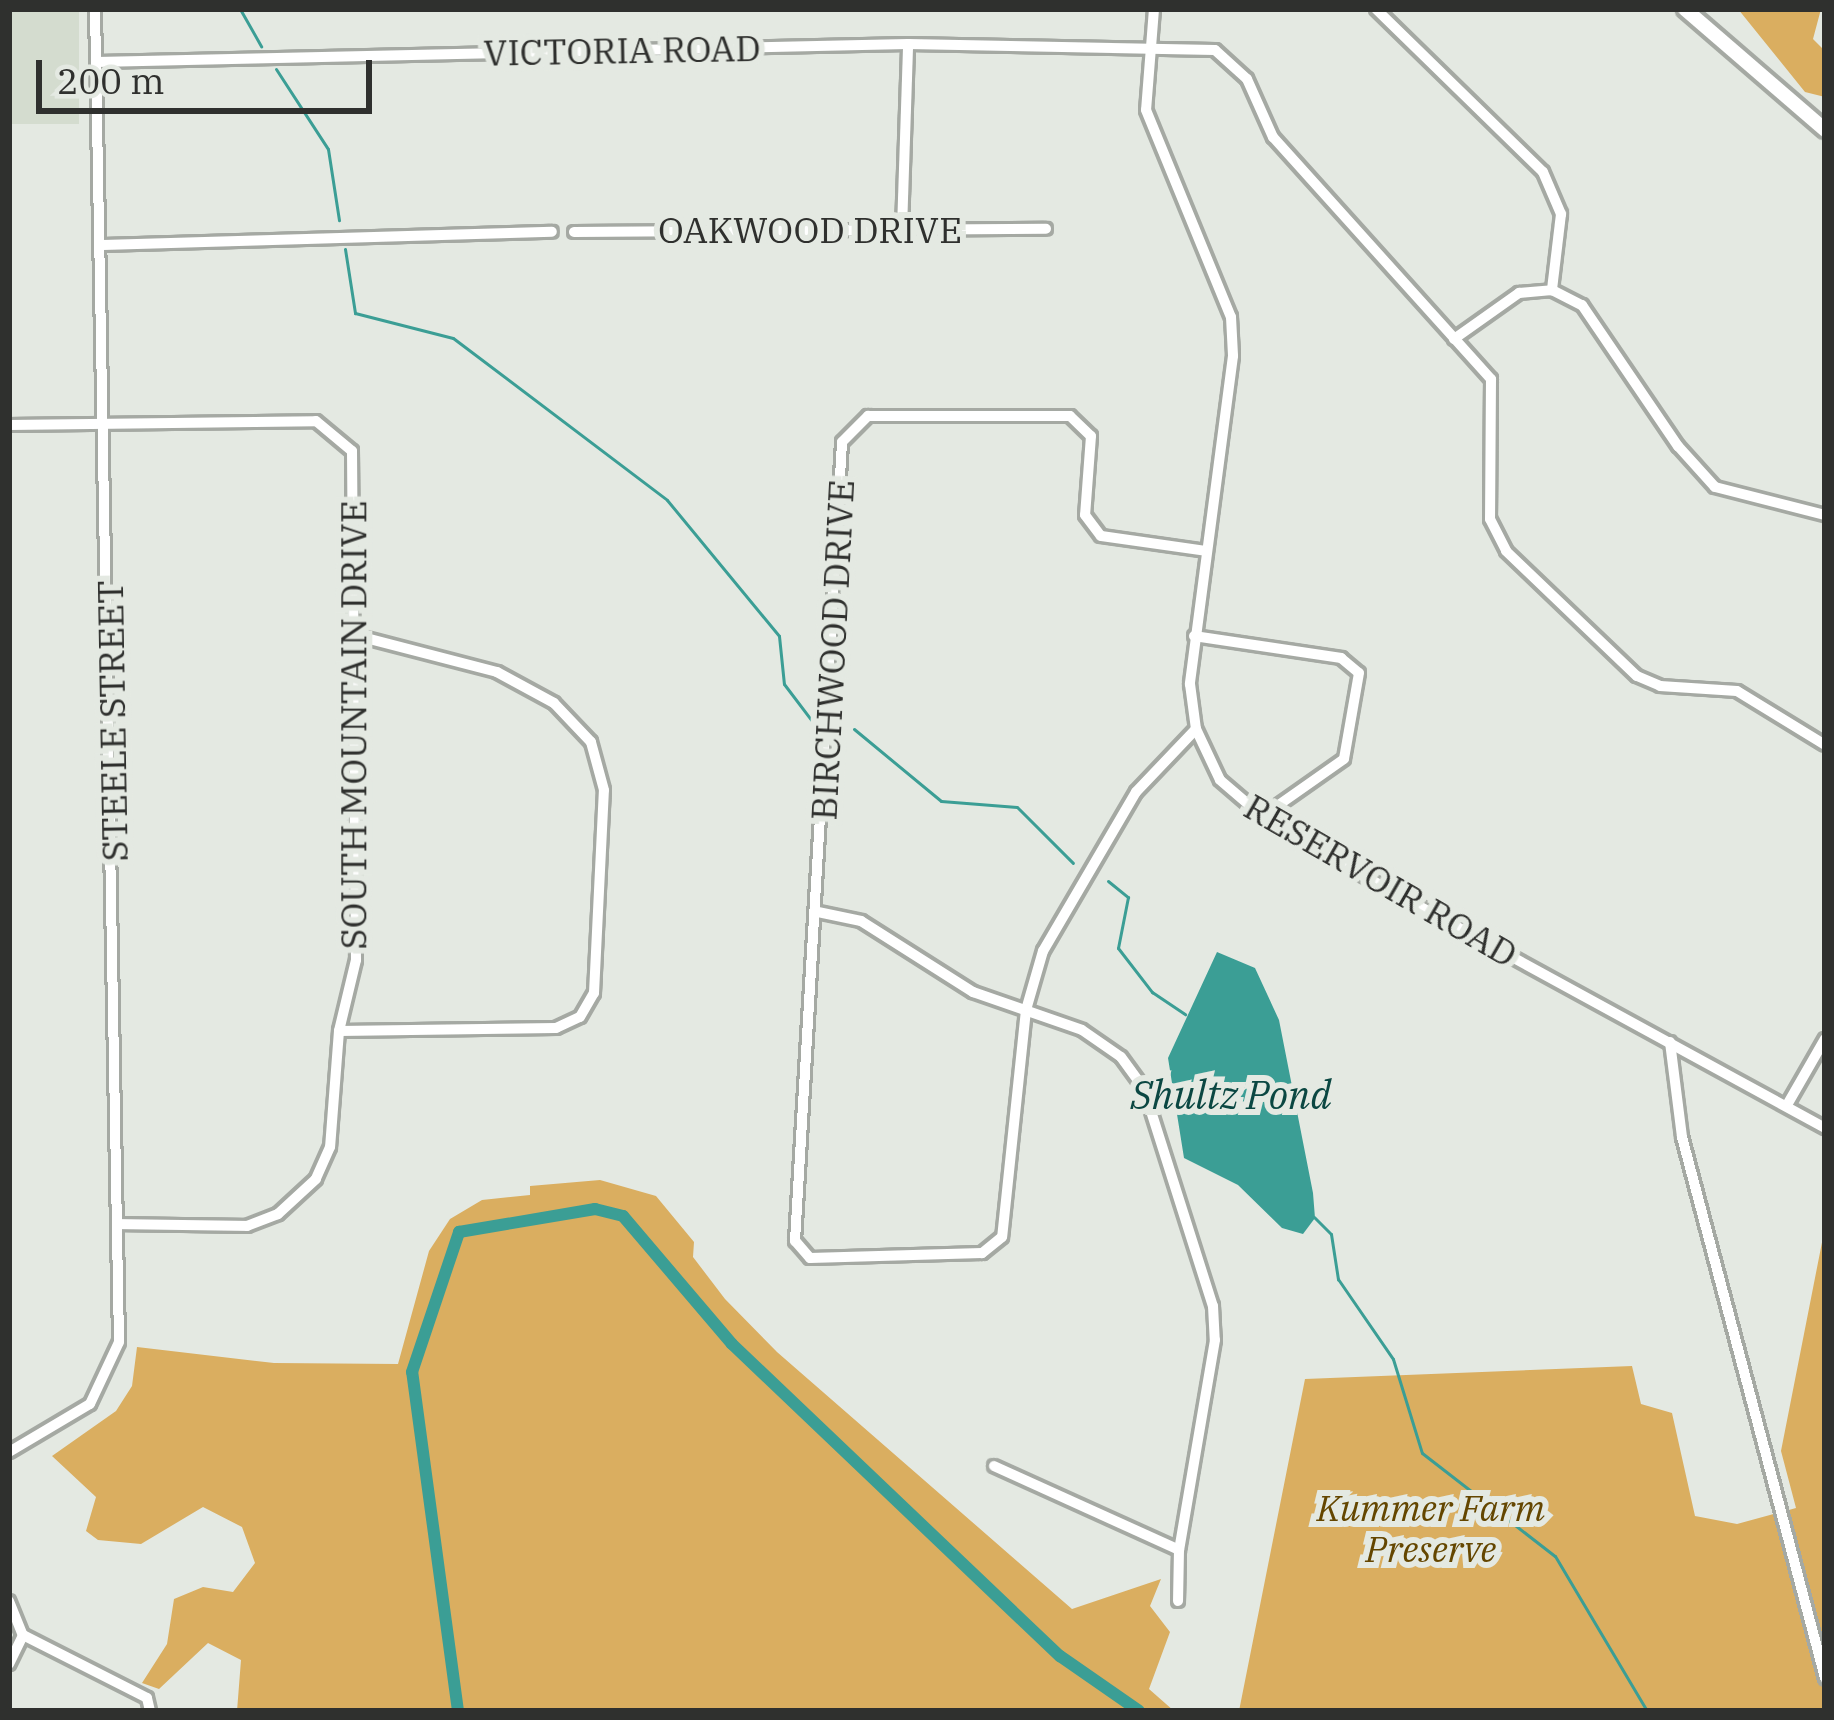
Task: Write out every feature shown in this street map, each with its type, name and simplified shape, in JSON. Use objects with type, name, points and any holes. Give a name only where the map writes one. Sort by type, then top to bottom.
[{"type":"street","name":"STEELE STREET","points":[[9,1452],[74,1418],[106,1382],[117,1354],[108,424],[95,9]]},
{"type":"street","name":"RESERVOIR ROAD","points":[[1154,9],[1146,47],[1146,110],[1231,317],[1233,356],[1194,636],[1196,729],[1220,780],[1260,818],[1825,1128]]},
{"type":"street","points":[[1376,9],[1543,172],[1561,214],[1552,290]]},
{"type":"street","points":[[1684,9],[1825,130]]},
{"type":"street","name":"VICTORIA ROAD","points":[[97,62],[908,44],[1215,50],[1247,79],[1273,137],[1491,379],[1490,519],[1506,550],[1637,676],[1660,686],[1737,691],[1825,745]]},
{"type":"street","points":[[902,229],[908,44]]},
{"type":"street","name":"OAKWOOD DRIVE","points":[[574,232],[1046,229]]},
{"type":"street","points":[[103,245],[552,232]]},
{"type":"street","points":[[1454,339],[1520,293],[1552,290],[1582,305],[1678,446],[1715,487],[1825,515]]},
{"type":"street","name":"BIRCHWOOD DRIVE","points":[[1026,1010],[1002,1238],[982,1253],[810,1258],[795,1241],[842,442],[868,416],[1070,416],[1091,436],[1084,515],[1101,536],[1206,551]]},
{"type":"street","name":"SOUTH MOUNTAIN DRIVE","points":[[9,425],[316,422],[339,435],[352,451],[356,960],[339,1031],[330,1147],[300,1199],[247,1226],[118,1224]]},
{"type":"street","points":[[339,1031],[556,1028],[580,1017],[594,993],[604,790],[591,742],[554,703],[497,672],[354,635]]},
{"type":"street","points":[[1194,636],[1341,658],[1359,673],[1344,759],[1260,818]]},
{"type":"street","points":[[1026,1010],[1051,934],[1126,808],[1196,729]]},
{"type":"street","points":[[818,911],[861,921],[973,992],[1082,1030],[1136,1074],[1213,1306],[1215,1340],[1178,1550],[1178,1601]]},
{"type":"street","points":[[1787,1105],[1825,1039]]},
{"type":"street","points":[[1670,1042],[1682,1137],[1825,1678]]},
{"type":"street","points":[[994,1466],[1178,1550]]},
{"type":"street","points":[[9,1601],[23,1635],[147,1698],[149,1711]]},
{"type":"street","points":[[9,1664],[23,1635]]},
{"type":"shaded area","points":[[9,9],[79,9],[79,124],[9,124]]},
{"type":"green space","points":[[1738,9],[1821,9],[1813,39],[1825,51],[1825,97],[1805,92]]},
{"type":"green space","points":[[600,1180],[656,1196],[694,1242],[693,1257],[725,1299],[777,1352],[1072,1609],[1161,1579],[1150,1606],[1170,1632],[1149,1689],[1174,1711],[237,1711],[241,1660],[208,1643],[159,1689],[142,1683],[167,1644],[174,1599],[203,1587],[233,1592],[255,1563],[242,1527],[203,1507],[141,1544],[98,1540],[86,1531],[96,1497],[52,1456],[116,1411],[132,1386],[137,1347],[274,1363],[398,1364],[429,1251],[450,1219],[482,1200],[530,1195],[530,1186]]},
{"type":"green space","name":"Kummer Farm Preserve","points":[[1825,1227],[1825,1711],[1239,1711],[1305,1379],[1632,1366],[1641,1404],[1672,1413],[1695,1516],[1737,1524],[1796,1508],[1781,1451]]},
{"type":"water","name":"Shultz Pond","points":[[1217,952],[1255,968],[1279,1020],[1313,1193],[1315,1218],[1303,1234],[1282,1228],[1238,1185],[1184,1158],[1168,1058]]},
{"type":"waterway","points":[[240,9],[261,46]]},
{"type":"waterway","points":[[276,69],[328,149],[339,220]]},
{"type":"waterway","points":[[345,249],[355,313],[453,338],[667,500],[779,636],[784,684],[812,721]]},
{"type":"waterway","points":[[854,729],[941,801],[1017,807],[1073,863]]},
{"type":"waterway","points":[[1108,881],[1128,897],[1118,948],[1152,992],[1185,1014]]},
{"type":"waterway","points":[[458,1711],[412,1372],[459,1232],[595,1209],[623,1216],[732,1344],[1060,1656],[1139,1711]]},
{"type":"waterway","points":[[1314,1217],[1331,1234],[1338,1279],[1393,1359],[1422,1453],[1555,1556],[1647,1711]]}]
